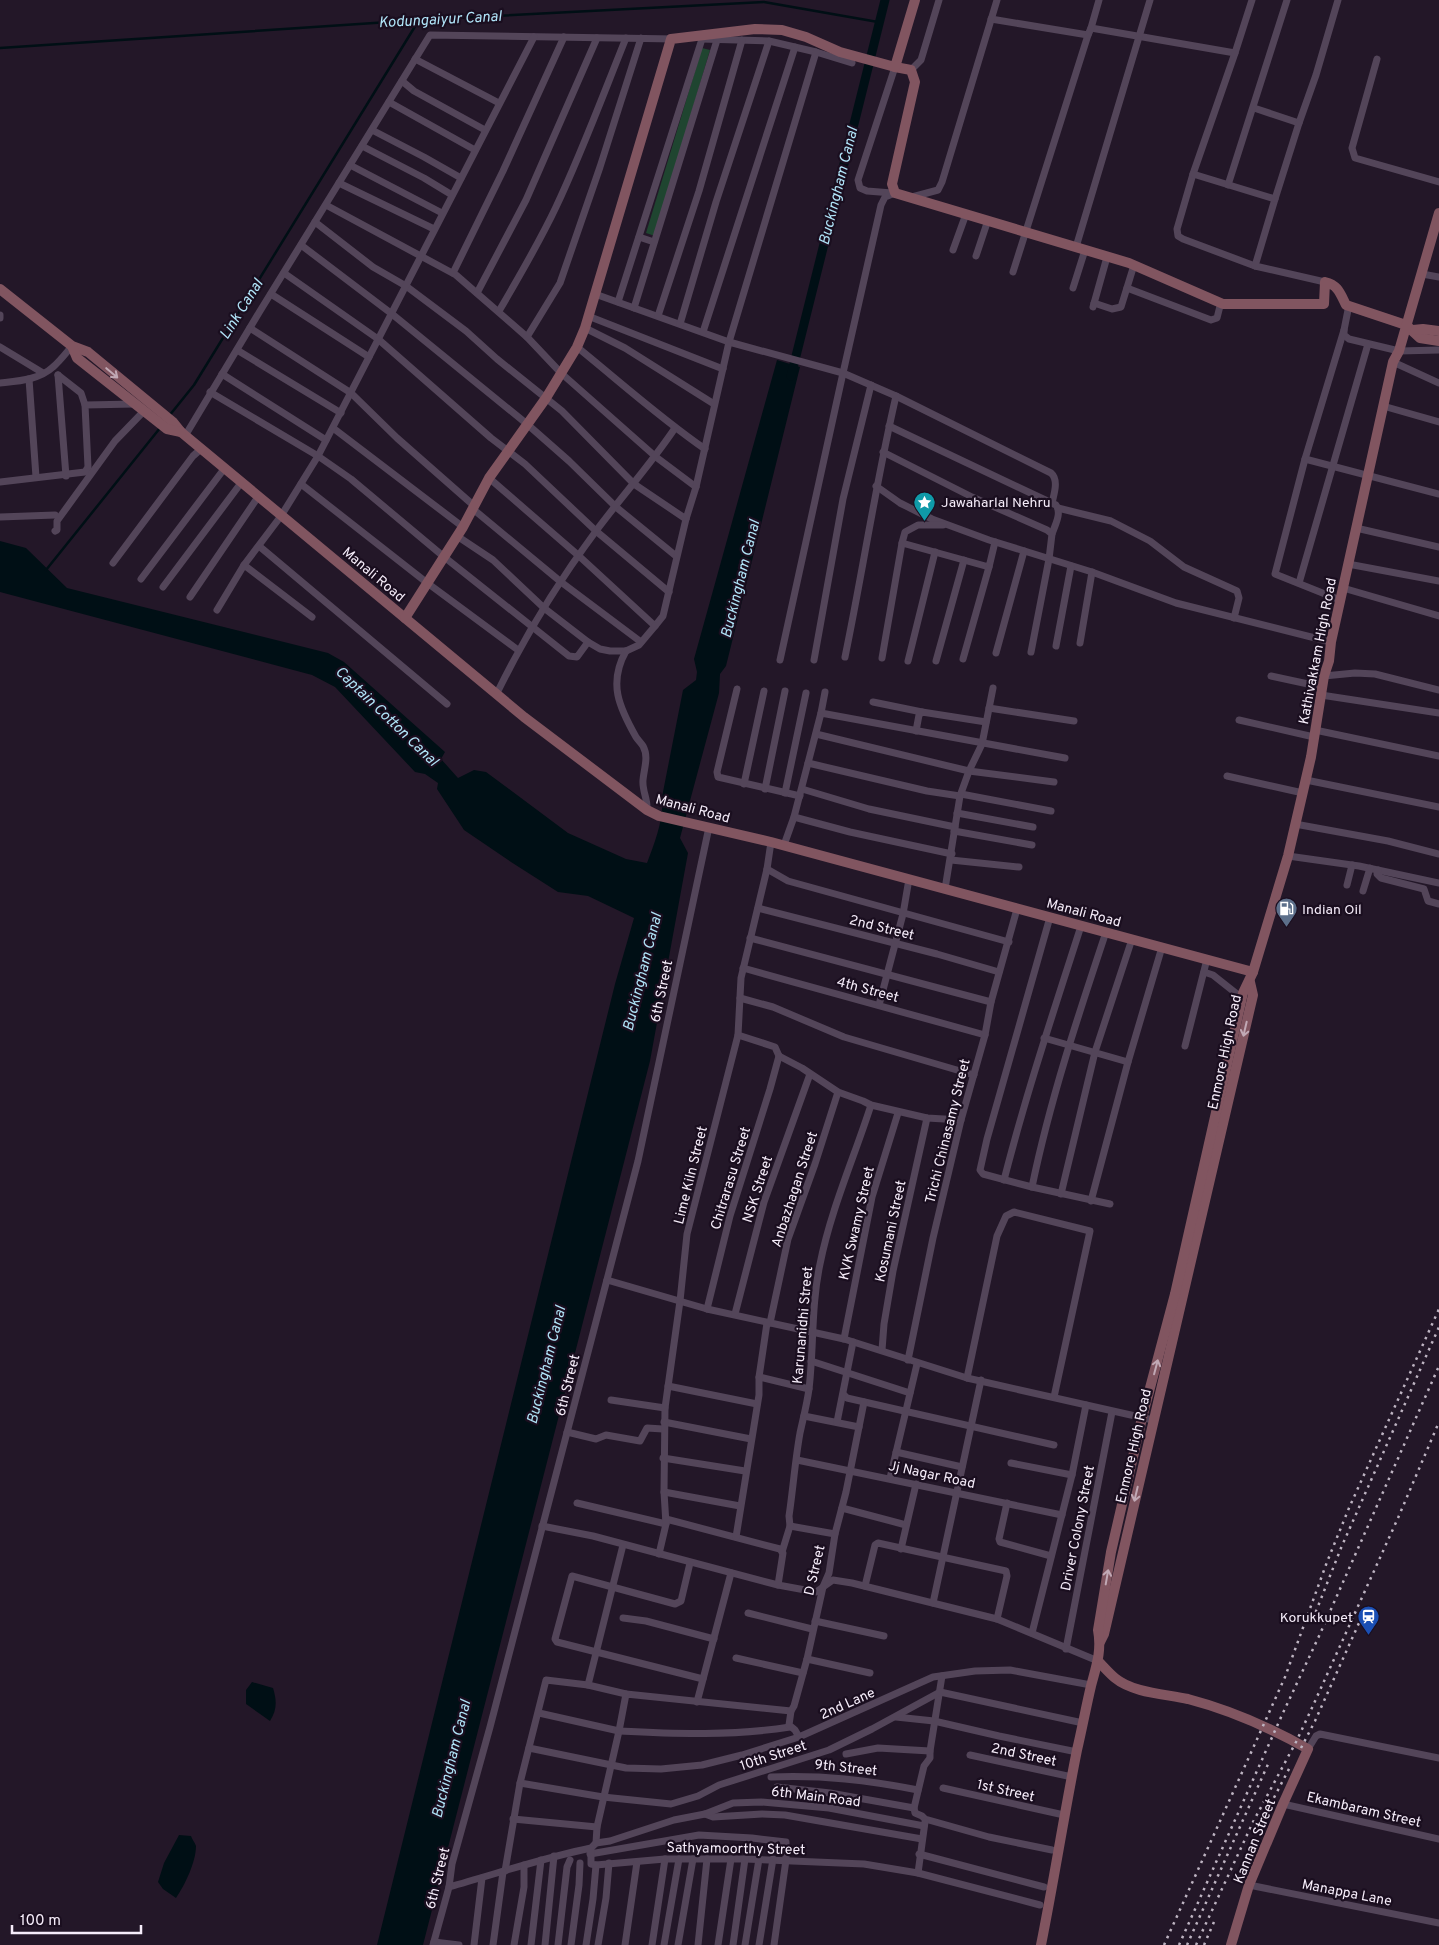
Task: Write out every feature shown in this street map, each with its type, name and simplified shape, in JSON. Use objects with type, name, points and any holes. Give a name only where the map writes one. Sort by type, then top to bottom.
[{"type":"main road","points":[[893,67],[915,0]]},
{"type":"main road","points":[[405,618],[426,582],[463,527],[489,478],[546,398],[577,346],[585,328],[671,39],[755,29],[772,29],[806,37],[840,52],[893,67],[912,70],[915,82],[892,184],[895,193],[1134,265],[1223,304],[1324,304],[1325,282],[1337,287],[1346,305],[1410,328],[1439,331]]},
{"type":"main road","name":"Kathivakkam High Road","points":[[1250,982],[1288,856],[1306,780],[1324,676],[1329,661],[1331,642],[1392,362],[1410,328],[1422,274],[1439,213]]},
{"type":"main road","name":"Manali Road","points":[[0,290],[72,346],[88,352],[146,409]]},
{"type":"main road","points":[[1410,328],[1420,338],[1439,342]]},
{"type":"main road","name":"Manali Road","points":[[72,346],[77,358],[183,434],[524,717],[647,810],[659,816],[692,822],[784,845],[1253,972]]},
{"type":"main road","name":"Enmore High Road","points":[[1056,1847],[1091,1685],[1098,1661],[1100,1642],[1098,1630],[1112,1552],[1142,1418],[1175,1294],[1242,998],[1250,982]]},
{"type":"main road","name":"Enmore High Road","points":[[1100,1642],[1104,1634],[1253,995],[1250,982]]},
{"type":"main road","points":[[1098,1661],[1116,1679],[1144,1691],[1188,1699],[1244,1718],[1270,1728],[1308,1749]]},
{"type":"main road","name":"Kannan Street","points":[[1231,1945],[1249,1885],[1308,1749]]},
{"type":"main road","points":[[1041,1945],[1056,1847]]},
{"type":"street","points":[[912,70],[921,60],[939,0]]},
{"type":"street","points":[[912,197],[938,190],[942,182],[997,0]]},
{"type":"street","points":[[1013,272],[1099,0]]},
{"type":"street","points":[[1073,288],[1081,249],[1150,0]]},
{"type":"street","points":[[1252,0],[1193,174],[1177,230],[1178,236],[1255,266],[1325,282]]},
{"type":"street","points":[[1228,185],[1287,0]]},
{"type":"street","points":[[1255,266],[1338,0]]},
{"type":"street","points":[[991,19],[1088,35]]},
{"type":"street","points":[[1091,28],[1235,53]]},
{"type":"street","points":[[183,434],[237,350],[430,35],[769,41],[816,52],[852,64]]},
{"type":"street","points":[[217,610],[244,565],[281,516],[342,413],[442,213],[534,37]]},
{"type":"street","points":[[453,273],[503,171],[564,37]]},
{"type":"street","points":[[477,293],[526,200],[596,38]]},
{"type":"street","points":[[499,311],[556,207],[598,110],[626,38]]},
{"type":"street","points":[[527,337],[560,283],[600,167],[641,38]]},
{"type":"street","points":[[618,302],[702,40]]},
{"type":"street","points":[[634,308],[717,40]]},
{"type":"street","points":[[658,316],[699,191],[742,40]]},
{"type":"street","points":[[680,324],[716,202],[769,41]]},
{"type":"street","points":[[703,332],[795,47]]},
{"type":"street","points":[[457,536],[493,560],[544,608],[600,649],[626,651],[639,645],[663,616],[676,556],[696,487],[730,342],[816,52]]},
{"type":"street","points":[[415,59],[490,96],[499,103]]},
{"type":"street","points":[[1377,59],[1352,153],[1355,158],[1439,182]]},
{"type":"street","points":[[893,67],[858,180],[860,188],[867,191],[895,193]]},
{"type":"street","points":[[402,81],[414,91],[485,130]]},
{"type":"street","points":[[389,102],[475,150]]},
{"type":"street","points":[[1254,108],[1299,123]]},
{"type":"street","points":[[372,130],[461,178]]},
{"type":"street","points":[[362,146],[452,194]]},
{"type":"street","points":[[350,165],[442,213]]},
{"type":"street","points":[[1193,174],[1275,199]]},
{"type":"street","points":[[339,183],[434,229]]},
{"type":"street","points":[[780,660],[881,205],[885,197],[895,193]]},
{"type":"street","points":[[326,205],[453,273],[499,311],[561,373],[656,457],[696,487]]},
{"type":"street","points":[[953,250],[966,214]]},
{"type":"street","points":[[976,256],[988,220]]},
{"type":"street","points":[[315,222],[373,267],[406,286],[466,332],[562,411],[634,484],[686,520]]},
{"type":"street","points":[[639,237],[654,242]]},
{"type":"street","points":[[301,245],[392,314],[527,424],[569,461],[616,507],[676,556]]},
{"type":"street","points":[[1107,257],[1093,305],[1117,309],[1121,307],[1134,265]]},
{"type":"street","points":[[284,273],[378,339],[525,464],[596,531],[669,592]]},
{"type":"street","points":[[1422,274],[1439,277]]},
{"type":"street","points":[[1127,288],[1211,320],[1217,318],[1220,306],[1223,304]]},
{"type":"street","points":[[271,294],[369,357]]},
{"type":"street","points":[[595,294],[730,342],[843,374],[896,396],[1051,473],[1055,476],[1056,481],[1052,503]]},
{"type":"street","points":[[1340,600],[1275,574],[1344,330],[1349,305]]},
{"type":"street","points":[[588,316],[724,369]]},
{"type":"street","points":[[250,328],[352,393],[404,444],[472,504],[473,509],[561,582],[641,642]]},
{"type":"street","points":[[585,328],[625,348],[714,404]]},
{"type":"street","points":[[1344,330],[1344,335],[1349,339],[1399,351],[1439,350]]},
{"type":"street","points":[[1299,584],[1368,344]]},
{"type":"street","points":[[0,383],[29,379],[43,373],[52,368],[72,346]]},
{"type":"street","points":[[577,346],[650,405],[675,428],[705,449]]},
{"type":"street","points":[[0,348],[43,373]]},
{"type":"street","points":[[237,350],[342,413]]},
{"type":"street","points":[[1392,362],[1439,383]]},
{"type":"street","points":[[0,482],[81,474],[88,467],[85,404],[81,393],[58,376],[52,368]]},
{"type":"street","points":[[222,374],[326,440]]},
{"type":"street","points":[[58,376],[66,476]]},
{"type":"street","points":[[29,379],[36,478]]},
{"type":"street","points":[[814,660],[843,499],[871,385]]},
{"type":"street","points":[[210,392],[318,456],[352,479],[443,556],[569,656],[577,657],[588,642]]},
{"type":"street","points":[[845,657],[858,597],[876,486],[896,396]]},
{"type":"street","points":[[85,404],[146,409]]},
{"type":"street","points":[[1383,406],[1439,422]]},
{"type":"street","points":[[55,530],[57,530],[57,521],[115,441],[146,409]]},
{"type":"street","points":[[889,426],[1052,503],[1058,508],[1111,521],[1150,541],[1184,568],[1233,588],[1239,594],[1234,618]]},
{"type":"street","points":[[333,428],[463,527]]},
{"type":"street","points":[[497,694],[518,650],[561,582],[596,531],[656,457],[675,428]]},
{"type":"street","points":[[113,564],[193,456],[201,449]]},
{"type":"street","points":[[883,452],[966,494],[1048,530],[1052,534]]},
{"type":"street","points":[[1306,459],[1439,494]]},
{"type":"street","points":[[141,579],[224,469]]},
{"type":"street","points":[[489,478],[579,556],[655,626]]},
{"type":"street","points":[[163,587],[241,483]]},
{"type":"street","points":[[301,484],[426,582],[518,650]]},
{"type":"street","points":[[876,486],[900,503],[932,519],[996,542],[1092,572],[1176,603],[1331,642]]},
{"type":"street","points":[[190,597],[258,498]]},
{"type":"street","points":[[1030,652],[1049,559],[1052,534],[1059,512],[1058,508]]},
{"type":"street","points":[[0,517],[55,515]]},
{"type":"street","points":[[882,658],[905,532],[918,525],[948,525]]},
{"type":"street","points":[[1356,528],[1439,547]]},
{"type":"street","points":[[962,659],[996,542]]},
{"type":"street","points":[[902,543],[988,567]]},
{"type":"street","points":[[259,546],[447,704]]},
{"type":"street","points":[[996,653],[1024,551]]},
{"type":"street","points":[[908,660],[935,552]]},
{"type":"street","points":[[936,661],[964,560]]},
{"type":"street","points":[[1348,564],[1439,581]]},
{"type":"street","points":[[244,565],[312,617]]},
{"type":"street","points":[[1056,646],[1071,566]]},
{"type":"street","points":[[1080,643],[1092,572]]},
{"type":"street","points":[[1343,588],[1439,616]]},
{"type":"street","points":[[626,651],[616,677],[617,696],[626,718],[643,746],[646,755],[643,791],[648,803],[647,810]]},
{"type":"street","points":[[1324,676],[1354,673],[1375,674],[1439,690]]},
{"type":"street","points":[[1271,676],[1322,691],[1439,713]]},
{"type":"street","points":[[945,889],[961,795],[969,771],[982,744],[993,688]]},
{"type":"street","points":[[736,689],[717,775],[720,779],[786,793],[801,792],[954,829],[1032,845]]},
{"type":"street","points":[[744,784],[764,691]]},
{"type":"street","points":[[765,788],[785,691]]},
{"type":"street","points":[[784,845],[801,792],[825,692]]},
{"type":"street","points":[[786,793],[806,693]]},
{"type":"street","points":[[873,702],[986,722]]},
{"type":"street","points":[[989,708],[1074,721]]},
{"type":"street","points":[[916,731],[919,715],[922,712]]},
{"type":"street","points":[[821,713],[1065,758]]},
{"type":"street","points":[[1239,720],[1439,756]]},
{"type":"street","points":[[816,734],[969,771],[1054,782]]},
{"type":"street","points":[[808,763],[927,791],[1051,811]]},
{"type":"street","points":[[1227,776],[1302,793]]},
{"type":"street","points":[[1306,780],[1439,806]]},
{"type":"street","points":[[957,813],[1034,827]]},
{"type":"street","points":[[794,817],[951,857],[1019,867]]},
{"type":"street","points":[[1295,824],[1388,841],[1439,854]]},
{"type":"street","name":"6th Street","points":[[433,1944],[452,1864],[490,1727],[638,1161],[709,827]]},
{"type":"street","name":"Lime Kiln Street","points":[[659,1554],[666,1522],[663,1458],[664,1408],[688,1234],[738,1035],[743,968],[767,869],[771,842]]},
{"type":"street","points":[[1288,856],[1352,864],[1439,883]]},
{"type":"street","points":[[1347,885],[1352,864]]},
{"type":"street","points":[[1363,891],[1370,868]]},
{"type":"street","points":[[767,869],[788,882],[1008,942]]},
{"type":"street","points":[[1378,870],[1378,876],[1424,889],[1426,892]]},
{"type":"street","points":[[879,1005],[903,914],[909,879]]},
{"type":"street","points":[[1430,881],[1426,892],[1428,901],[1439,904]]},
{"type":"street","name":"2nd Street","points":[[758,908],[999,972]]},
{"type":"street","name":"Trichi Chinasamy Street","points":[[908,1360],[933,1238],[961,1120],[1017,909]]},
{"type":"street","points":[[1050,917],[980,1167],[983,1174],[1004,1180],[1110,1204]]},
{"type":"street","points":[[1004,1180],[1017,1128],[1044,1038],[1081,926]]},
{"type":"street","points":[[1032,1187],[1046,1121],[1068,1046],[1106,932]]},
{"type":"street","points":[[750,938],[991,1002]]},
{"type":"street","points":[[1061,1194],[1095,1052],[1132,939]]},
{"type":"street","points":[[1091,1201],[1128,1062],[1162,947]]},
{"type":"street","points":[[1186,1046],[1207,959]]},
{"type":"street","name":"4th Street","points":[[743,968],[985,1035]]},
{"type":"street","points":[[1204,972],[1213,975],[1242,998]]},
{"type":"street","points":[[740,998],[773,1007],[852,1039],[974,1075]]},
{"type":"street","points":[[738,1035],[775,1047],[779,1056],[838,1092],[871,1106],[927,1118],[961,1120]]},
{"type":"street","points":[[1044,1038],[1128,1062]]},
{"type":"street","name":"Chitrarasu Street","points":[[707,1308],[730,1216],[779,1056]]},
{"type":"street","name":"NSK Street","points":[[735,1314],[764,1202],[810,1074]]},
{"type":"street","name":"Anbazhagan Street","points":[[736,1537],[769,1323],[788,1239],[838,1092]]},
{"type":"street","name":"Karunanidhi Street","points":[[778,1585],[782,1552],[790,1526],[789,1516],[809,1389],[812,1333],[820,1266],[836,1199],[852,1163],[871,1106]]},
{"type":"street","name":"KVK Swamy Street","points":[[844,1339],[872,1197],[898,1113]]},
{"type":"street","name":"Kosumani Street","points":[[882,1350],[884,1324],[893,1271],[927,1118]]},
{"type":"street","points":[[967,1378],[997,1236],[1006,1216],[1014,1212],[1090,1231],[1054,1397]]},
{"type":"street","points":[[606,1280],[707,1308],[844,1339],[882,1350],[917,1364],[967,1378],[1153,1420]]},
{"type":"street","points":[[837,1422],[844,1395],[842,1391],[852,1342]]},
{"type":"street","points":[[811,1361],[910,1393]]},
{"type":"street","points":[[890,1478],[917,1364]]},
{"type":"street","points":[[760,1377],[809,1389]]},
{"type":"street","points":[[933,1603],[981,1380]]},
{"type":"street","points":[[668,1386],[757,1404]]},
{"type":"street","points":[[844,1395],[905,1412],[1054,1445]]},
{"type":"street","points":[[611,1400],[664,1408]]},
{"type":"street","name":"D Street","points":[[790,1727],[791,1711],[807,1659],[812,1629],[823,1587],[829,1573],[835,1534],[864,1402]]},
{"type":"street","points":[[1032,1633],[1072,1475],[1086,1405]]},
{"type":"street","name":"Driver Colony Street","points":[[1066,1649],[1112,1412]]},
{"type":"street","points":[[804,1416],[859,1427]]},
{"type":"street","points":[[567,1432],[596,1439],[606,1435],[640,1441],[647,1428],[663,1425],[751,1438]]},
{"type":"street","points":[[896,1452],[962,1467]]},
{"type":"street","points":[[663,1458],[746,1471]]},
{"type":"street","name":"Jj Nagar Road","points":[[797,1460],[1062,1515]]},
{"type":"street","points":[[1011,1463],[1072,1475]]},
{"type":"street","points":[[901,1549],[916,1484]]},
{"type":"street","points":[[664,1492],[740,1506]]},
{"type":"street","points":[[577,1503],[736,1537],[780,1549],[782,1552]]},
{"type":"street","points":[[1007,1503],[999,1538],[1000,1542],[1051,1556]]},
{"type":"street","points":[[842,1508],[906,1525]]},
{"type":"street","points":[[542,1526],[593,1536],[690,1563],[812,1592],[816,1592],[833,1580],[865,1586],[997,1619],[1032,1633],[1043,1640],[1098,1661]]},
{"type":"street","points":[[790,1526],[835,1534]]},
{"type":"street","points":[[865,1586],[876,1544],[1007,1572],[997,1619]]},
{"type":"street","points":[[588,1685],[623,1545]]},
{"type":"street","points":[[690,1563],[682,1599],[678,1604],[672,1604],[572,1576],[554,1639],[557,1642],[703,1679]]},
{"type":"street","points":[[697,1702],[731,1573]]},
{"type":"street","points":[[748,1613],[812,1629]]},
{"type":"street","points":[[623,1618],[646,1621],[714,1639]]},
{"type":"street","points":[[815,1621],[884,1636]]},
{"type":"street","points":[[736,1658],[803,1673]]},
{"type":"street","points":[[807,1659],[870,1673]]},
{"type":"street","name":"2nd Lane","points":[[529,1748],[626,1768],[661,1769],[702,1765],[742,1756],[799,1738],[933,1678],[942,1676],[975,1671],[1010,1670],[1091,1685]]},
{"type":"street","points":[[918,1873],[919,1854],[925,1822],[922,1816],[914,1813],[914,1808],[924,1766],[930,1758],[942,1676]]},
{"type":"street","points":[[493,1945],[520,1783],[546,1680],[588,1685],[626,1694],[791,1711]]},
{"type":"street","points":[[940,1692],[1083,1723]]},
{"type":"street","name":"10th Street","points":[[520,1783],[604,1797],[671,1804],[698,1796],[719,1785],[829,1750],[896,1717],[940,1692]]},
{"type":"street","points":[[586,1945],[593,1899],[594,1865],[592,1848],[626,1694]]},
{"type":"street","points":[[539,1713],[619,1730],[702,1735],[734,1734],[790,1727],[795,1730],[799,1738]]},
{"type":"street","points":[[896,1717],[934,1721],[1077,1752]]},
{"type":"street","points":[[1308,1749],[1316,1736],[1320,1734],[1439,1758]]},
{"type":"street","points":[[846,1754],[878,1748],[930,1751]]},
{"type":"street","name":"2nd Street","points":[[970,1755],[1072,1777]]},
{"type":"street","name":"9th Street","points":[[771,1777],[828,1776],[881,1782],[918,1790]]},
{"type":"street","points":[[777,1787],[830,1793],[914,1808]]},
{"type":"street","name":"1st Street","points":[[943,1788],[1064,1816]]},
{"type":"street","name":"6th Main Road","points":[[592,1848],[674,1820],[705,1814],[733,1803],[761,1802],[829,1808],[925,1822],[989,1837],[1056,1847]]},
{"type":"street","name":"Ekambaram Street","points":[[1283,1804],[1439,1839]]},
{"type":"street","name":"6th Main Road","points":[[705,1814],[713,1817],[747,1814],[785,1815],[922,1839]]},
{"type":"street","points":[[514,1819],[596,1827]]},
{"type":"street","points":[[448,1887],[554,1856],[592,1848],[687,1836],[722,1836],[786,1842],[786,1860],[774,1945]]},
{"type":"street","points":[[558,1945],[567,1867],[570,1860],[569,1852]]},
{"type":"street","points":[[919,1854],[1044,1887]]},
{"type":"street","points":[[545,1945],[554,1856]]},
{"type":"street","points":[[652,1945],[665,1859]]},
{"type":"street","name":"Sathyamoorthy Street","points":[[570,1860],[594,1865],[665,1859],[773,1859],[864,1864],[918,1873],[1040,1905]]},
{"type":"street","points":[[664,1945],[679,1859]]},
{"type":"street","points":[[678,1945],[693,1859]]},
{"type":"street","points":[[698,1945],[707,1859]]},
{"type":"street","points":[[718,1945],[731,1859]]},
{"type":"street","points":[[732,1945],[745,1859]]},
{"type":"street","points":[[745,1945],[759,1859]]},
{"type":"street","points":[[759,1945],[773,1859]]},
{"type":"street","points":[[531,1945],[541,1860]]},
{"type":"street","points":[[625,1945],[636,1862]]},
{"type":"street","points":[[572,1945],[580,1863]]},
{"type":"street","points":[[598,1945],[606,1898],[609,1864]]},
{"type":"street","points":[[514,1945],[524,1887],[524,1865]]},
{"type":"street","points":[[474,1945],[482,1878]]},
{"type":"street","name":"Manappa Lane","points":[[1249,1885],[1439,1923]]},
{"type":"street","points":[[433,1944],[459,1945]]},
{"type":"green space","points":[[702,48],[710,50],[655,236],[646,233]]},
{"type":"water","name":"Captain Cotton Canal","points":[[777,360],[800,367],[726,666],[720,674],[719,693],[680,838],[688,853],[650,1061],[423,1945],[377,1945],[615,984],[634,918],[588,896],[558,892],[464,830],[437,789],[438,783],[425,774],[415,772],[335,687],[312,675],[0,592],[0,541],[26,548],[67,588],[328,653],[344,662],[445,752],[441,759],[458,778],[474,770],[486,772],[568,833],[626,859],[647,863],[660,822],[662,797],[683,690],[696,680],[697,672],[694,659]]},
{"type":"water","points":[[252,1682],[273,1688],[276,1705],[270,1721],[246,1704],[246,1690]]},
{"type":"water","points":[[179,1835],[191,1836],[196,1846],[196,1852],[183,1887],[176,1898],[163,1889],[158,1882],[164,1863]]},
{"type":"waterway","name":"Buckingham Canal","points":[[791,376],[885,0]]},
{"type":"waterway","name":"Kodungaiyur Canal","points":[[0,48],[419,20],[764,2],[878,22]]},
{"type":"waterway","name":"Link Canal","points":[[169,416],[194,385],[419,20]]},
{"type":"waterway","name":"Link Canal","points":[[46,570],[160,428]]},
{"type":"railway","points":[[1164,1945],[1285,1677],[1349,1508],[1439,1309]]},
{"type":"railway","points":[[1313,1619],[1341,1548],[1439,1327]]},
{"type":"railway","points":[[1179,1945],[1439,1366]]},
{"type":"railway","points":[[1196,1945],[1253,1822],[1311,1710],[1398,1518],[1439,1422]]},
{"type":"railway","points":[[1301,1748],[1359,1623]]},
{"type":"railway","points":[[1187,1945],[1269,1762]]},
{"type":"railway","points":[[1267,1811],[1290,1767]]},
{"type":"railway","points":[[1204,1945],[1214,1922]]},
{"type":"place","name":"Jawaharlal Nehru","points":[[925,521]]},
{"type":"place","name":"Indian Oil","points":[[1286,928]]},
{"type":"place","name":"Korukkupet","points":[[1369,1636]]}]
